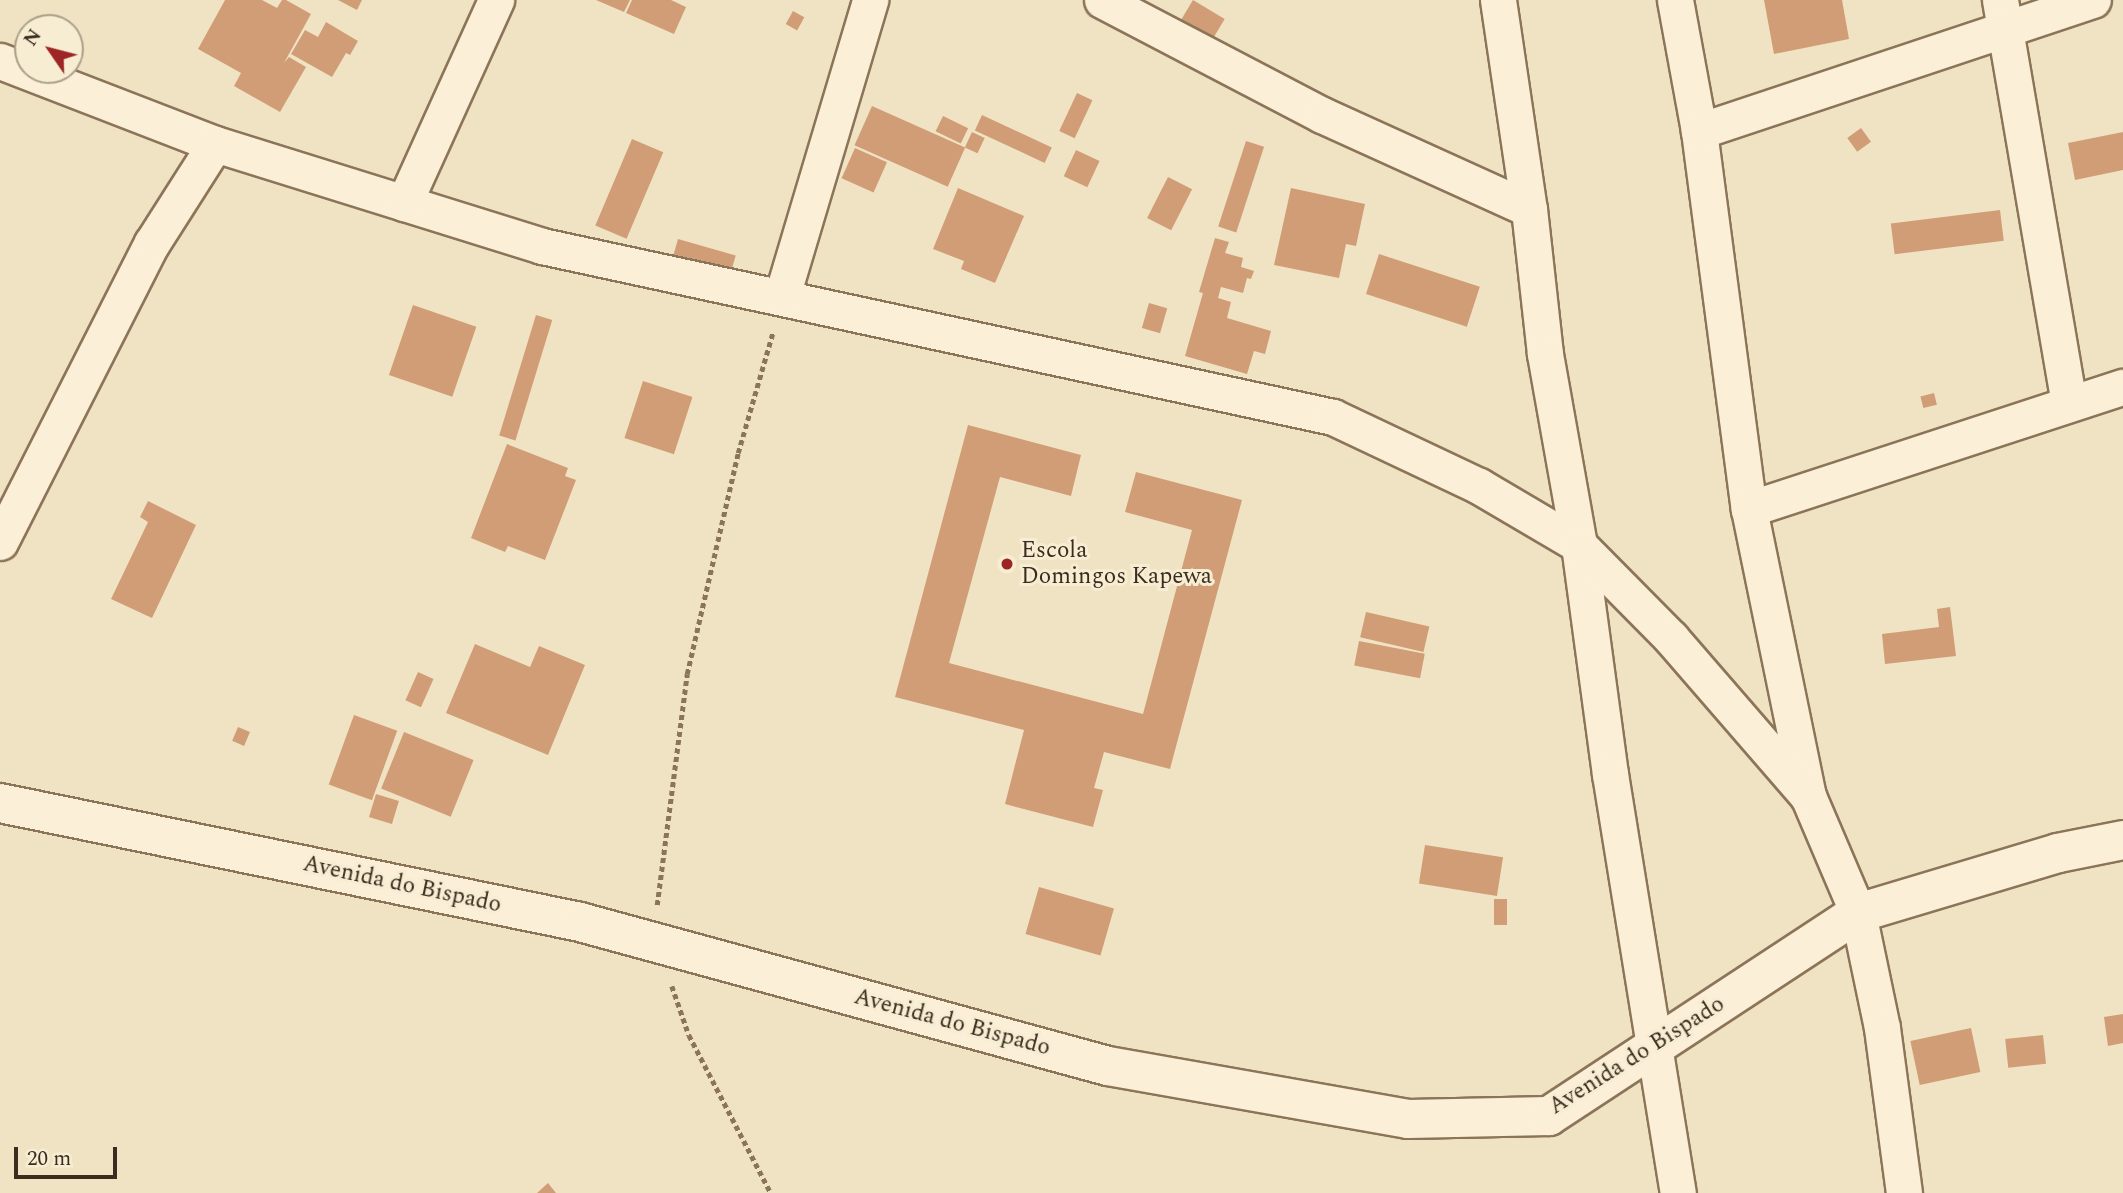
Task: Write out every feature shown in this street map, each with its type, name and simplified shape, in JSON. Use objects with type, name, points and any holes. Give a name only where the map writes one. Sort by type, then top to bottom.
[{"type":"main road","name":"Avenida do Bispado","points":[[0,803],[580,922],[1108,1066],[1408,1119],[1549,1116],[1858,913],[2057,853],[2123,840]]},
{"type":"street","points":[[404,203],[496,0]]},
{"type":"street","points":[[782,296],[870,0]]},
{"type":"street","points":[[1102,0],[1322,115],[1529,209]]},
{"type":"street","points":[[1498,0],[1529,209],[1545,354],[1578,545],[1610,774],[1678,1193]]},
{"type":"street","points":[[1675,0],[1699,131],[1749,509],[1808,796],[1858,913],[1882,1028],[1904,1193]]},
{"type":"street","points":[[1699,131],[2002,14],[2093,0]]},
{"type":"street","points":[[2002,14],[2068,403]]},
{"type":"street","points":[[0,61],[215,144],[542,246],[1333,417],[1479,486],[1578,545],[1671,638],[1808,796]]},
{"type":"street","points":[[0,542],[152,243],[215,144]]},
{"type":"street","points":[[1749,509],[2123,387]]},
{"type":"path","points":[[771,1193],[690,1035],[662,957],[657,903],[687,674],[738,453],[782,296]]},
{"type":"building","points":[[225,0],[262,0],[277,8],[282,0],[286,0],[311,14],[284,63],[289,57],[306,67],[280,112],[234,86],[241,73],[198,49]]},
{"type":"building","points":[[338,0],[362,0],[357,10]]},
{"type":"building","points":[[596,0],[630,0],[624,12]]},
{"type":"building","points":[[632,0],[671,0],[686,7],[674,34],[626,13]]},
{"type":"building","points":[[1193,0],[1225,19],[1212,40],[1180,21]]},
{"type":"building","points":[[1764,0],[1842,0],[1849,39],[1774,54]]},
{"type":"building","points":[[793,11],[804,17],[797,30],[786,24]]},
{"type":"building","points":[[326,22],[358,41],[350,55],[346,53],[332,77],[291,54],[305,30],[318,37]]},
{"type":"building","points":[[1077,93],[1092,100],[1075,138],[1059,131]]},
{"type":"building","points":[[872,106],[965,147],[948,187],[855,145]]},
{"type":"building","points":[[982,115],[1052,148],[1045,163],[975,130]]},
{"type":"building","points":[[943,116],[968,128],[961,144],[936,131]]},
{"type":"building","points":[[1861,128],[1871,142],[1857,152],[1847,138]]},
{"type":"building","points":[[972,132],[985,138],[978,153],[965,147]]},
{"type":"building","points":[[2123,132],[2123,170],[2075,180],[2068,143]]},
{"type":"building","points":[[632,139],[663,152],[627,239],[595,226]]},
{"type":"building","points":[[1246,141],[1264,147],[1236,232],[1218,227]]},
{"type":"building","points":[[855,148],[887,162],[874,192],[842,178]]},
{"type":"building","points":[[1076,150],[1100,161],[1087,187],[1064,176]]},
{"type":"building","points":[[1168,177],[1192,189],[1171,230],[1147,218]]},
{"type":"building","points":[[958,188],[1024,216],[995,283],[961,269],[964,261],[933,249]]},
{"type":"building","points":[[1291,188],[1365,204],[1356,246],[1346,244],[1339,278],[1274,265]]},
{"type":"building","points":[[2000,210],[2004,241],[1895,254],[1891,223]]},
{"type":"building","points":[[1215,238],[1229,242],[1225,253],[1243,258],[1241,267],[1254,271],[1251,279],[1247,278],[1243,293],[1221,287],[1218,298],[1231,302],[1227,318],[1271,331],[1265,354],[1254,351],[1247,374],[1185,356],[1203,293],[1199,292]]},
{"type":"building","points":[[678,239],[736,256],[731,273],[673,256]]},
{"type":"building","points":[[1379,254],[1480,287],[1467,327],[1366,294]]},
{"type":"building","points":[[1149,303],[1167,308],[1160,333],[1142,328]]},
{"type":"building","points":[[413,305],[476,327],[452,397],[389,375]]},
{"type":"building","points":[[536,315],[552,320],[515,440],[499,435]]},
{"type":"building","points":[[643,381],[692,397],[674,454],[624,438]]},
{"type":"building","points":[[1934,393],[1937,405],[1923,408],[1920,396]]},
{"type":"building","points":[[968,425],[1081,455],[1071,496],[1000,477],[949,663],[1143,714],[1192,530],[1125,512],[1136,472],[1242,500],[1170,769],[1104,752],[1094,788],[1103,790],[1093,827],[1005,804],[1024,730],[895,697]]},
{"type":"building","points":[[507,444],[568,468],[565,476],[576,480],[545,560],[508,546],[505,552],[471,538]]},
{"type":"building","points":[[148,501],[196,525],[152,618],[111,599],[148,522],[140,517]]},
{"type":"building","points":[[1950,607],[1956,656],[1885,664],[1882,634],[1939,627],[1937,609]]},
{"type":"building","points":[[1366,612],[1429,627],[1423,652],[1360,637]]},
{"type":"building","points":[[1359,641],[1425,654],[1420,678],[1354,666]]},
{"type":"building","points":[[475,644],[530,667],[539,646],[585,665],[548,755],[446,713]]},
{"type":"building","points":[[418,672],[434,679],[421,707],[405,700]]},
{"type":"building","points":[[354,715],[397,731],[372,800],[329,785]]},
{"type":"building","points":[[238,727],[250,732],[244,746],[232,741]]},
{"type":"building","points":[[404,732],[474,760],[451,817],[381,789]]},
{"type":"building","points":[[376,794],[399,801],[392,824],[369,817]]},
{"type":"building","points":[[1425,845],[1503,857],[1497,896],[1419,884]]},
{"type":"building","points":[[1039,887],[1114,908],[1100,956],[1025,934]]},
{"type":"building","points":[[1494,899],[1507,899],[1507,925],[1494,925]]},
{"type":"building","points":[[2123,1014],[2123,1043],[2108,1046],[2104,1017]]},
{"type":"building","points":[[1971,1028],[1980,1072],[1920,1085],[1910,1041]]},
{"type":"building","points":[[2043,1035],[2046,1064],[2008,1068],[2005,1039]]},
{"type":"building","points":[[548,1183],[556,1193],[537,1193]]},
{"type":"place","name":"Escola Domingos Kapewa","points":[[1007,564]]}]
